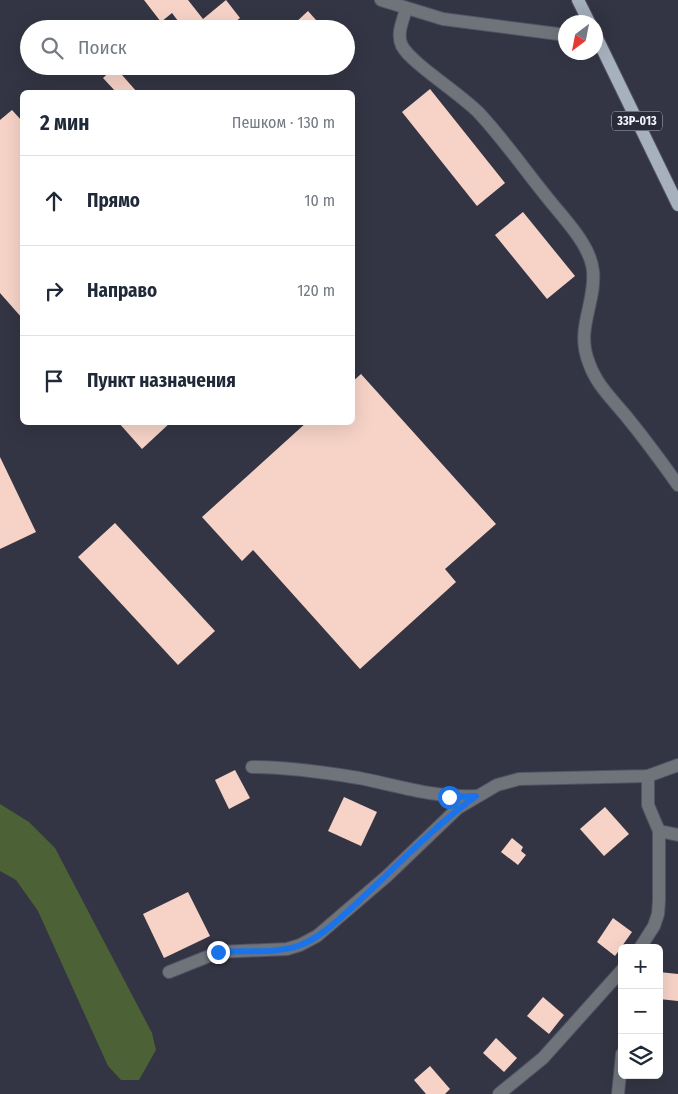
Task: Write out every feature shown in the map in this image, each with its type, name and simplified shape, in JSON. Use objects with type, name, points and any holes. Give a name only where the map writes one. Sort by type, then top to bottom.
[{"type":"main road","points":[[578,0],[586,15]]},
{"type":"main road","name":"33Р-013","points":[[603,51],[678,205]]},
{"type":"street","points":[[381,0],[443,19],[558,34]]},
{"type":"street","points":[[406,9],[400,33],[402,45],[410,56],[454,90],[479,113],[570,227],[589,255],[593,270],[592,294],[585,319],[583,341],[588,363],[599,383],[657,455],[678,485]]},
{"type":"street","points":[[169,972],[218,952],[287,948],[300,945],[317,936],[386,876],[443,822],[476,796],[497,786],[519,780],[648,776],[678,765]]},
{"type":"street","points":[[252,766],[283,767],[357,778],[449,797],[476,796]]},
{"type":"street","points":[[642,944],[658,914],[659,830],[648,805],[648,776]]},
{"type":"street","points":[[659,830],[678,835]]},
{"type":"street","points":[[499,1094],[543,1058],[618,974]]},
{"type":"street","points":[[618,1094],[620,1079]]},
{"type":"green space","points":[[0,804],[29,822],[55,848],[152,1033],[156,1050],[139,1080],[121,1080],[108,1066],[38,911],[16,880],[0,871]]},
{"type":"building","points":[[144,0],[188,0],[203,19],[226,0],[240,18],[237,20],[177,20],[172,13],[163,20],[159,20]]},
{"type":"building","points":[[308,11],[316,20],[298,20]]},
{"type":"building","points":[[106,75],[122,75],[135,90],[114,90],[103,78]]},
{"type":"building","points":[[430,89],[505,183],[477,206],[402,112]]},
{"type":"building","points":[[12,110],[20,119],[20,316],[0,293],[0,120]]},
{"type":"building","points":[[523,212],[575,276],[547,299],[495,235]]},
{"type":"building","points":[[361,374],[496,524],[445,569],[456,582],[360,669],[253,550],[242,561],[202,517],[304,425],[355,425],[355,379]]},
{"type":"building","points":[[121,425],[168,425],[142,449]]},
{"type":"building","points":[[0,457],[36,532],[0,549]]},
{"type":"building","points":[[115,523],[215,631],[178,665],[78,557]]},
{"type":"building","points":[[235,770],[250,798],[229,809],[215,780]]},
{"type":"building","points":[[344,797],[377,812],[361,846],[328,831]]},
{"type":"building","points":[[605,807],[629,834],[604,856],[580,829]]},
{"type":"building","points":[[512,838],[523,847],[521,851],[526,855],[518,865],[501,852]]},
{"type":"building","points":[[188,892],[210,936],[164,958],[143,914]]},
{"type":"building","points":[[613,918],[632,932],[624,944],[618,944],[618,952],[615,956],[597,942]]},
{"type":"building","points":[[663,972],[678,974],[678,1001],[663,999]]},
{"type":"building","points":[[543,997],[564,1015],[549,1034],[527,1016]]},
{"type":"building","points":[[496,1038],[517,1058],[504,1072],[483,1053]]},
{"type":"building","points":[[430,1066],[450,1089],[445,1094],[426,1094],[414,1080]]},
{"type":"route","points":[[218,952],[287,948],[300,945],[317,936],[386,876],[458,808],[476,796],[449,797]]}]
